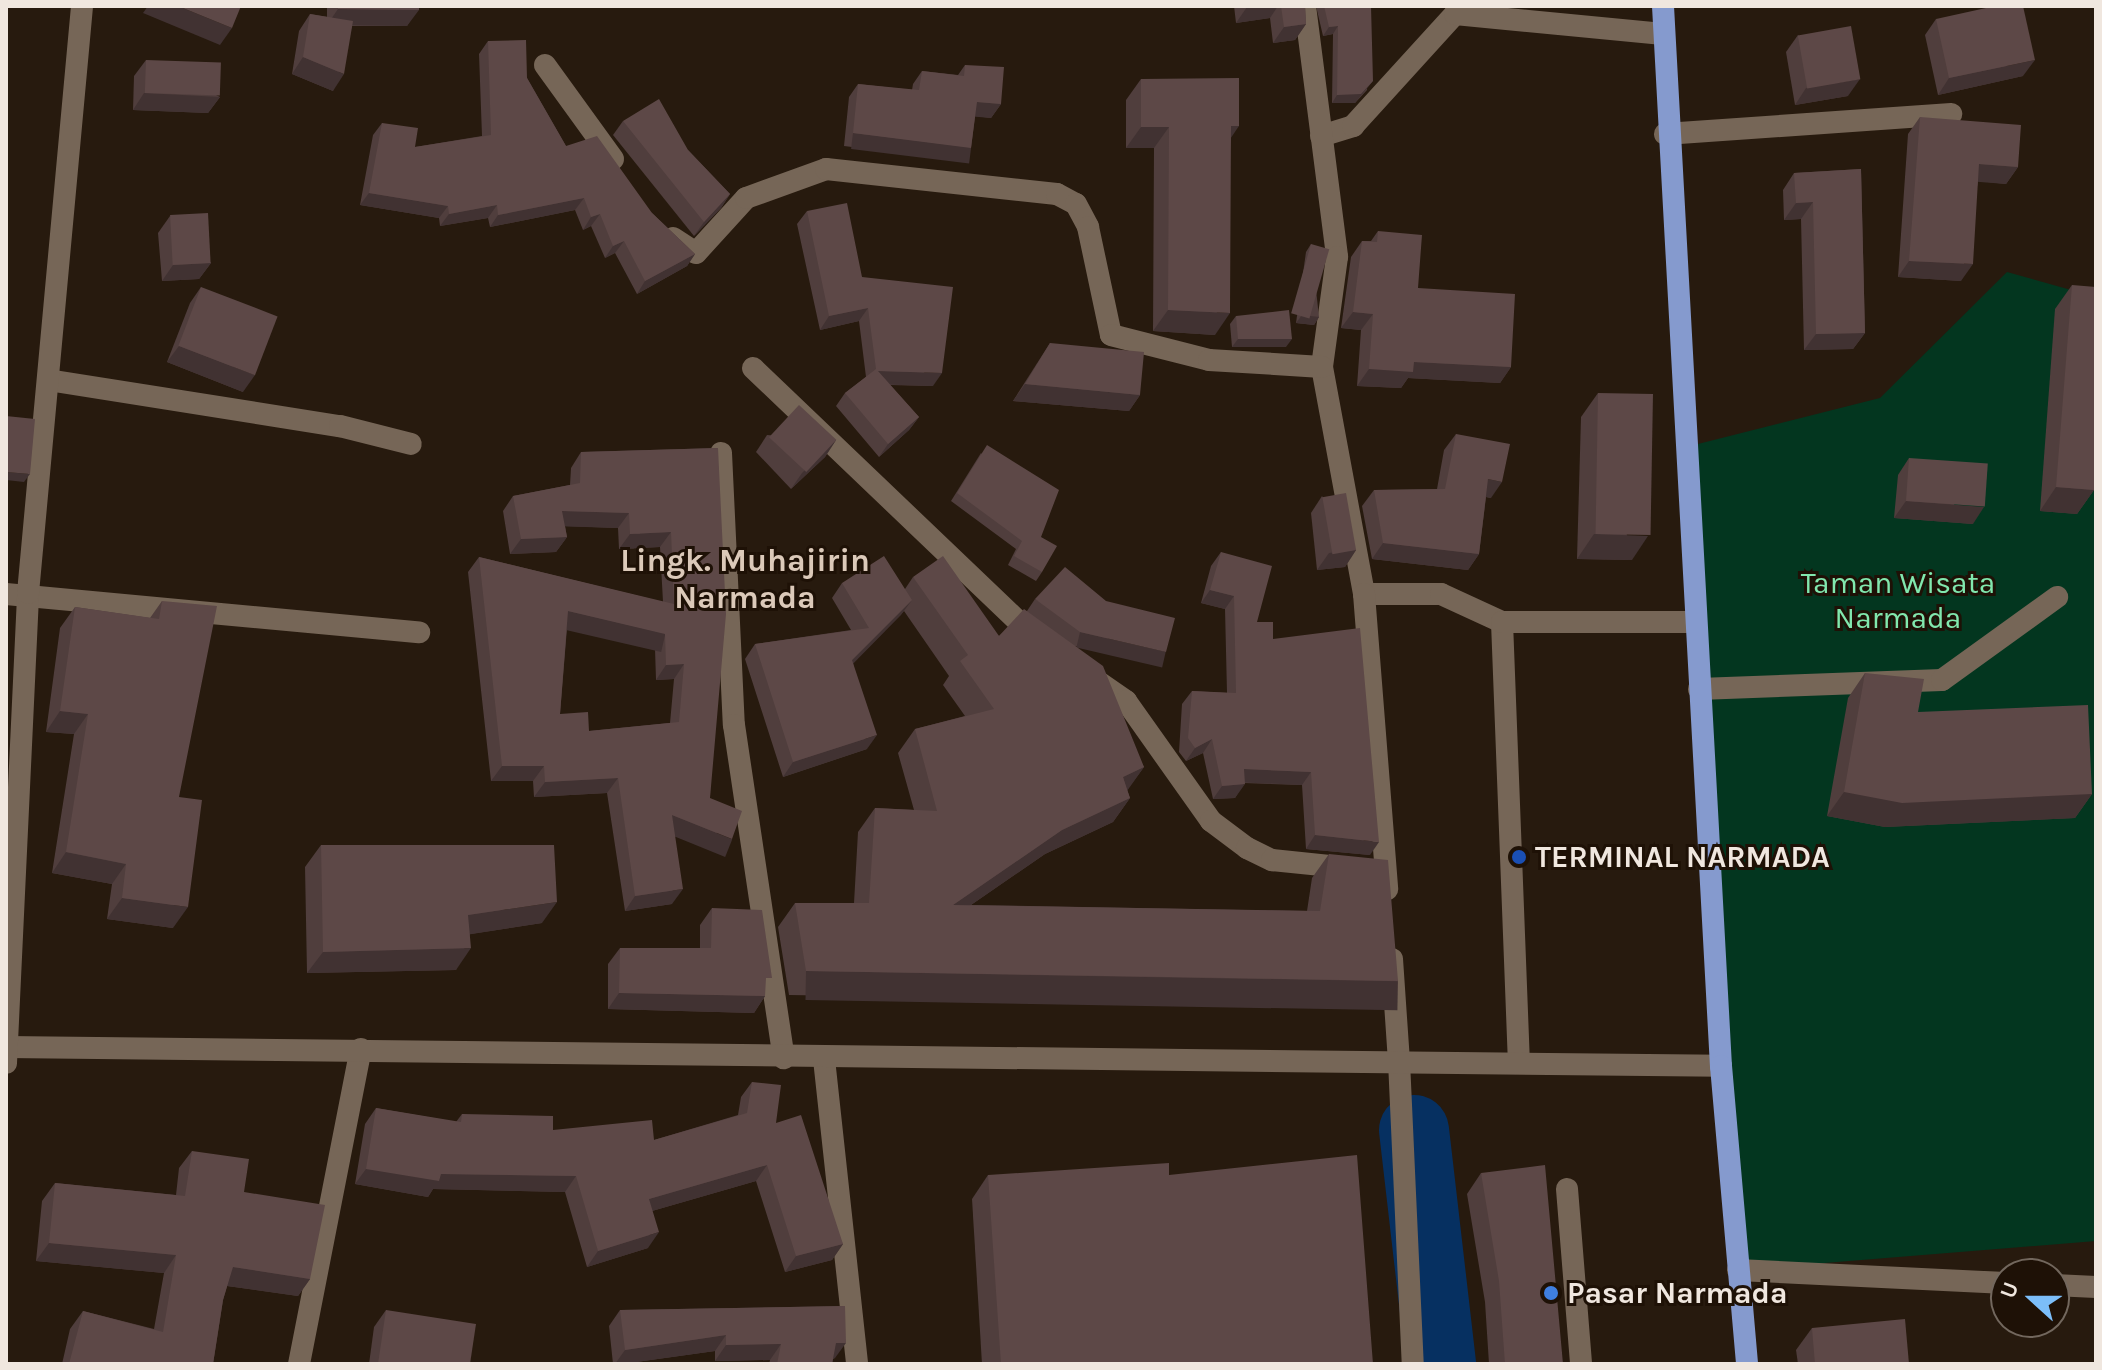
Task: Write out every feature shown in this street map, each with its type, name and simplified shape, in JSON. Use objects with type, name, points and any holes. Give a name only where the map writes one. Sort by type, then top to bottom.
[{"type":"highway","points":[[1663,6],[1665,134],[1721,1066],[1747,1364]]},
{"type":"street","points":[[1305,6],[1337,257],[1322,367],[1364,594],[1399,1061],[1413,1364]]},
{"type":"street","points":[[6,1063],[17,593],[48,380],[81,8]]},
{"type":"street","points":[[1321,136],[1353,126],[1455,14],[1663,34]]},
{"type":"street","points":[[545,65],[629,182]]},
{"type":"street","points":[[1665,134],[1951,114]]},
{"type":"street","points":[[655,217],[683,249],[696,253],[746,198],[826,169],[1057,194],[1076,204],[1088,227],[1111,335],[1209,360],[1322,367]]},
{"type":"street","points":[[753,368],[930,542],[1064,660],[1126,701],[1211,821],[1247,848],[1272,860],[1386,871]]},
{"type":"street","points":[[48,380],[411,444]]},
{"type":"street","points":[[721,453],[734,725],[784,1058]]},
{"type":"street","points":[[17,593],[419,632]]},
{"type":"street","points":[[1364,594],[1441,594],[1502,622],[1695,622]]},
{"type":"street","points":[[1699,689],[1942,680],[2057,597]]},
{"type":"street","points":[[1502,622],[1519,1063]]},
{"type":"street","points":[[6,1047],[361,1049],[824,1059],[1399,1061],[1721,1066]]},
{"type":"street","points":[[299,1364],[361,1049]]},
{"type":"street","points":[[824,1059],[857,1364]]},
{"type":"street","points":[[1567,1189],[1581,1364]]},
{"type":"street","points":[[1738,1270],[1990,1282]]},
{"type":"street","points":[[2070,1286],[2096,1287]]},
{"type":"green space","name":"Taman Wisata Narmada","points":[[2007,272],[2096,297],[2096,1241],[1738,1270],[1690,446],[1880,398]]},
{"type":"building","points":[[178,6],[241,6],[232,28]]},
{"type":"building","points":[[338,6],[419,6],[419,10],[338,9]]},
{"type":"building","points":[[1281,6],[1305,6],[1306,24],[1284,27]]},
{"type":"building","points":[[1324,6],[1371,6],[1373,81],[1361,94],[1337,95],[1338,26],[1329,27]]},
{"type":"building","points":[[1995,6],[2023,6],[2035,60],[1949,78],[1936,19]]},
{"type":"building","points":[[310,14],[353,21],[344,74],[303,57]]},
{"type":"building","points":[[1851,26],[1860,79],[1807,89],[1798,35]]},
{"type":"building","points":[[526,40],[527,78],[566,146],[597,136],[652,213],[695,254],[645,281],[624,241],[613,246],[600,214],[591,217],[584,198],[498,215],[497,205],[449,214],[448,206],[369,193],[382,123],[418,128],[415,147],[491,135],[488,41]]},
{"type":"building","points":[[146,60],[221,63],[220,96],[145,93]]},
{"type":"building","points":[[965,65],[1004,67],[1001,104],[977,102],[971,148],[853,133],[858,84],[919,90],[922,71],[964,76]]},
{"type":"building","points":[[1239,78],[1239,126],[1231,126],[1230,313],[1168,310],[1169,127],[1141,127],[1141,79]]},
{"type":"building","points":[[659,99],[688,150],[730,194],[704,222],[623,121]]},
{"type":"building","points":[[1920,117],[2021,125],[2018,167],[1979,164],[1973,264],[1909,261]]},
{"type":"building","points":[[1861,169],[1865,333],[1816,334],[1813,202],[1796,203],[1794,173]]},
{"type":"building","points":[[847,203],[862,277],[953,287],[942,373],[878,371],[919,417],[888,444],[845,393],[876,369],[868,308],[829,316],[807,211]]},
{"type":"building","points":[[208,213],[211,263],[173,265],[170,215]]},
{"type":"building","points":[[1378,231],[1422,235],[1418,288],[1515,294],[1511,367],[1414,362],[1413,372],[1369,369],[1373,314],[1353,312],[1362,241],[1377,242]]},
{"type":"building","points":[[1311,244],[1329,249],[1309,318],[1291,313]]},
{"type":"building","points":[[2072,285],[2096,287],[2094,490],[2056,487]]},
{"type":"building","points":[[201,287],[278,316],[255,375],[178,346]]},
{"type":"building","points":[[1289,310],[1292,339],[1238,339],[1236,316]]},
{"type":"building","points":[[1050,343],[1144,352],[1140,395],[1025,384]]},
{"type":"building","points":[[1598,393],[1653,394],[1651,535],[1596,534]]},
{"type":"building","points":[[799,405],[836,440],[806,472],[769,437]]},
{"type":"building","points":[[6,416],[35,419],[30,474],[6,472]]},
{"type":"building","points":[[1456,434],[1510,444],[1502,482],[1488,479],[1479,554],[1383,543],[1374,490],[1445,489]]},
{"type":"building","points":[[987,445],[1059,490],[1041,537],[1057,546],[1042,572],[1014,556],[1022,541],[957,493]]},
{"type":"building","points":[[718,448],[726,614],[710,798],[742,811],[732,839],[672,815],[683,889],[635,896],[618,778],[545,782],[544,766],[502,766],[479,557],[674,604],[671,532],[630,534],[629,513],[562,511],[567,537],[521,539],[513,496],[580,483],[581,452]],"holes":[[[568,611],[665,634],[666,665],[684,664],[679,722],[589,731],[588,712],[560,714]]]},
{"type":"building","points":[[1909,458],[1988,464],[1985,506],[1906,501]]},
{"type":"building","points":[[1346,493],[1356,550],[1332,554],[1322,497]]},
{"type":"building","points":[[1221,552],[1272,566],[1257,622],[1273,622],[1273,639],[1360,628],[1379,842],[1315,835],[1311,772],[1244,769],[1245,784],[1222,786],[1212,739],[1195,748],[1188,738],[1192,691],[1236,693],[1234,596],[1210,590]]},
{"type":"building","points":[[884,556],[912,600],[852,660],[877,735],[793,762],[755,644],[869,628],[842,583]]},
{"type":"building","points":[[943,556],[999,636],[1024,609],[1103,666],[1144,767],[1123,777],[1130,798],[1062,830],[953,905],[1320,911],[1329,854],[1388,860],[1398,981],[806,971],[795,903],[869,903],[875,808],[937,811],[915,729],[994,709],[960,661],[968,655],[913,577]]},
{"type":"building","points":[[1065,567],[1106,601],[1175,618],[1166,652],[1080,632],[1035,599]]},
{"type":"building","points":[[162,601],[217,606],[179,797],[202,800],[188,907],[122,898],[126,864],[66,852],[88,714],[60,711],[75,607],[159,619]]},
{"type":"building","points":[[1865,673],[1924,679],[1918,712],[2088,705],[2092,794],[1902,803],[1844,792]]},
{"type":"building","points":[[321,845],[554,845],[557,902],[468,915],[471,948],[323,952]]},
{"type":"building","points":[[712,908],[762,910],[772,978],[766,978],[765,996],[619,993],[620,948],[711,948]]},
{"type":"building","points":[[752,1082],[781,1085],[776,1123],[801,1115],[843,1244],[796,1256],[767,1165],[649,1199],[659,1232],[598,1251],[576,1176],[441,1174],[439,1181],[366,1169],[376,1108],[461,1122],[462,1114],[553,1116],[553,1130],[652,1120],[654,1140],[747,1113]]},
{"type":"building","points":[[192,1151],[249,1159],[244,1192],[325,1205],[310,1279],[233,1267],[223,1300],[213,1364],[69,1364],[83,1311],[163,1332],[176,1255],[49,1243],[55,1183],[185,1196]]},
{"type":"building","points":[[1357,1155],[1373,1364],[1001,1364],[988,1175],[1169,1163],[1169,1175]]},
{"type":"building","points":[[1545,1165],[1563,1364],[1505,1364],[1499,1281],[1481,1173]]},
{"type":"building","points":[[845,1306],[846,1343],[836,1343],[832,1364],[777,1364],[781,1344],[726,1345],[726,1335],[625,1350],[620,1310]]},
{"type":"building","points":[[386,1310],[476,1324],[470,1364],[378,1364]]},
{"type":"building","points":[[1905,1319],[1909,1364],[1815,1364],[1812,1328]]},
{"type":"waterway","points":[[1414,1130],[1441,1364]]},
{"type":"place","name":"TERMINAL NARMADA","points":[[1519,857]]},
{"type":"place","name":"Pasar Narmada","points":[[1551,1293]]},
{"type":"district","name":"Lingk. Muhajirin Narmada","points":[[745,580]]}]
